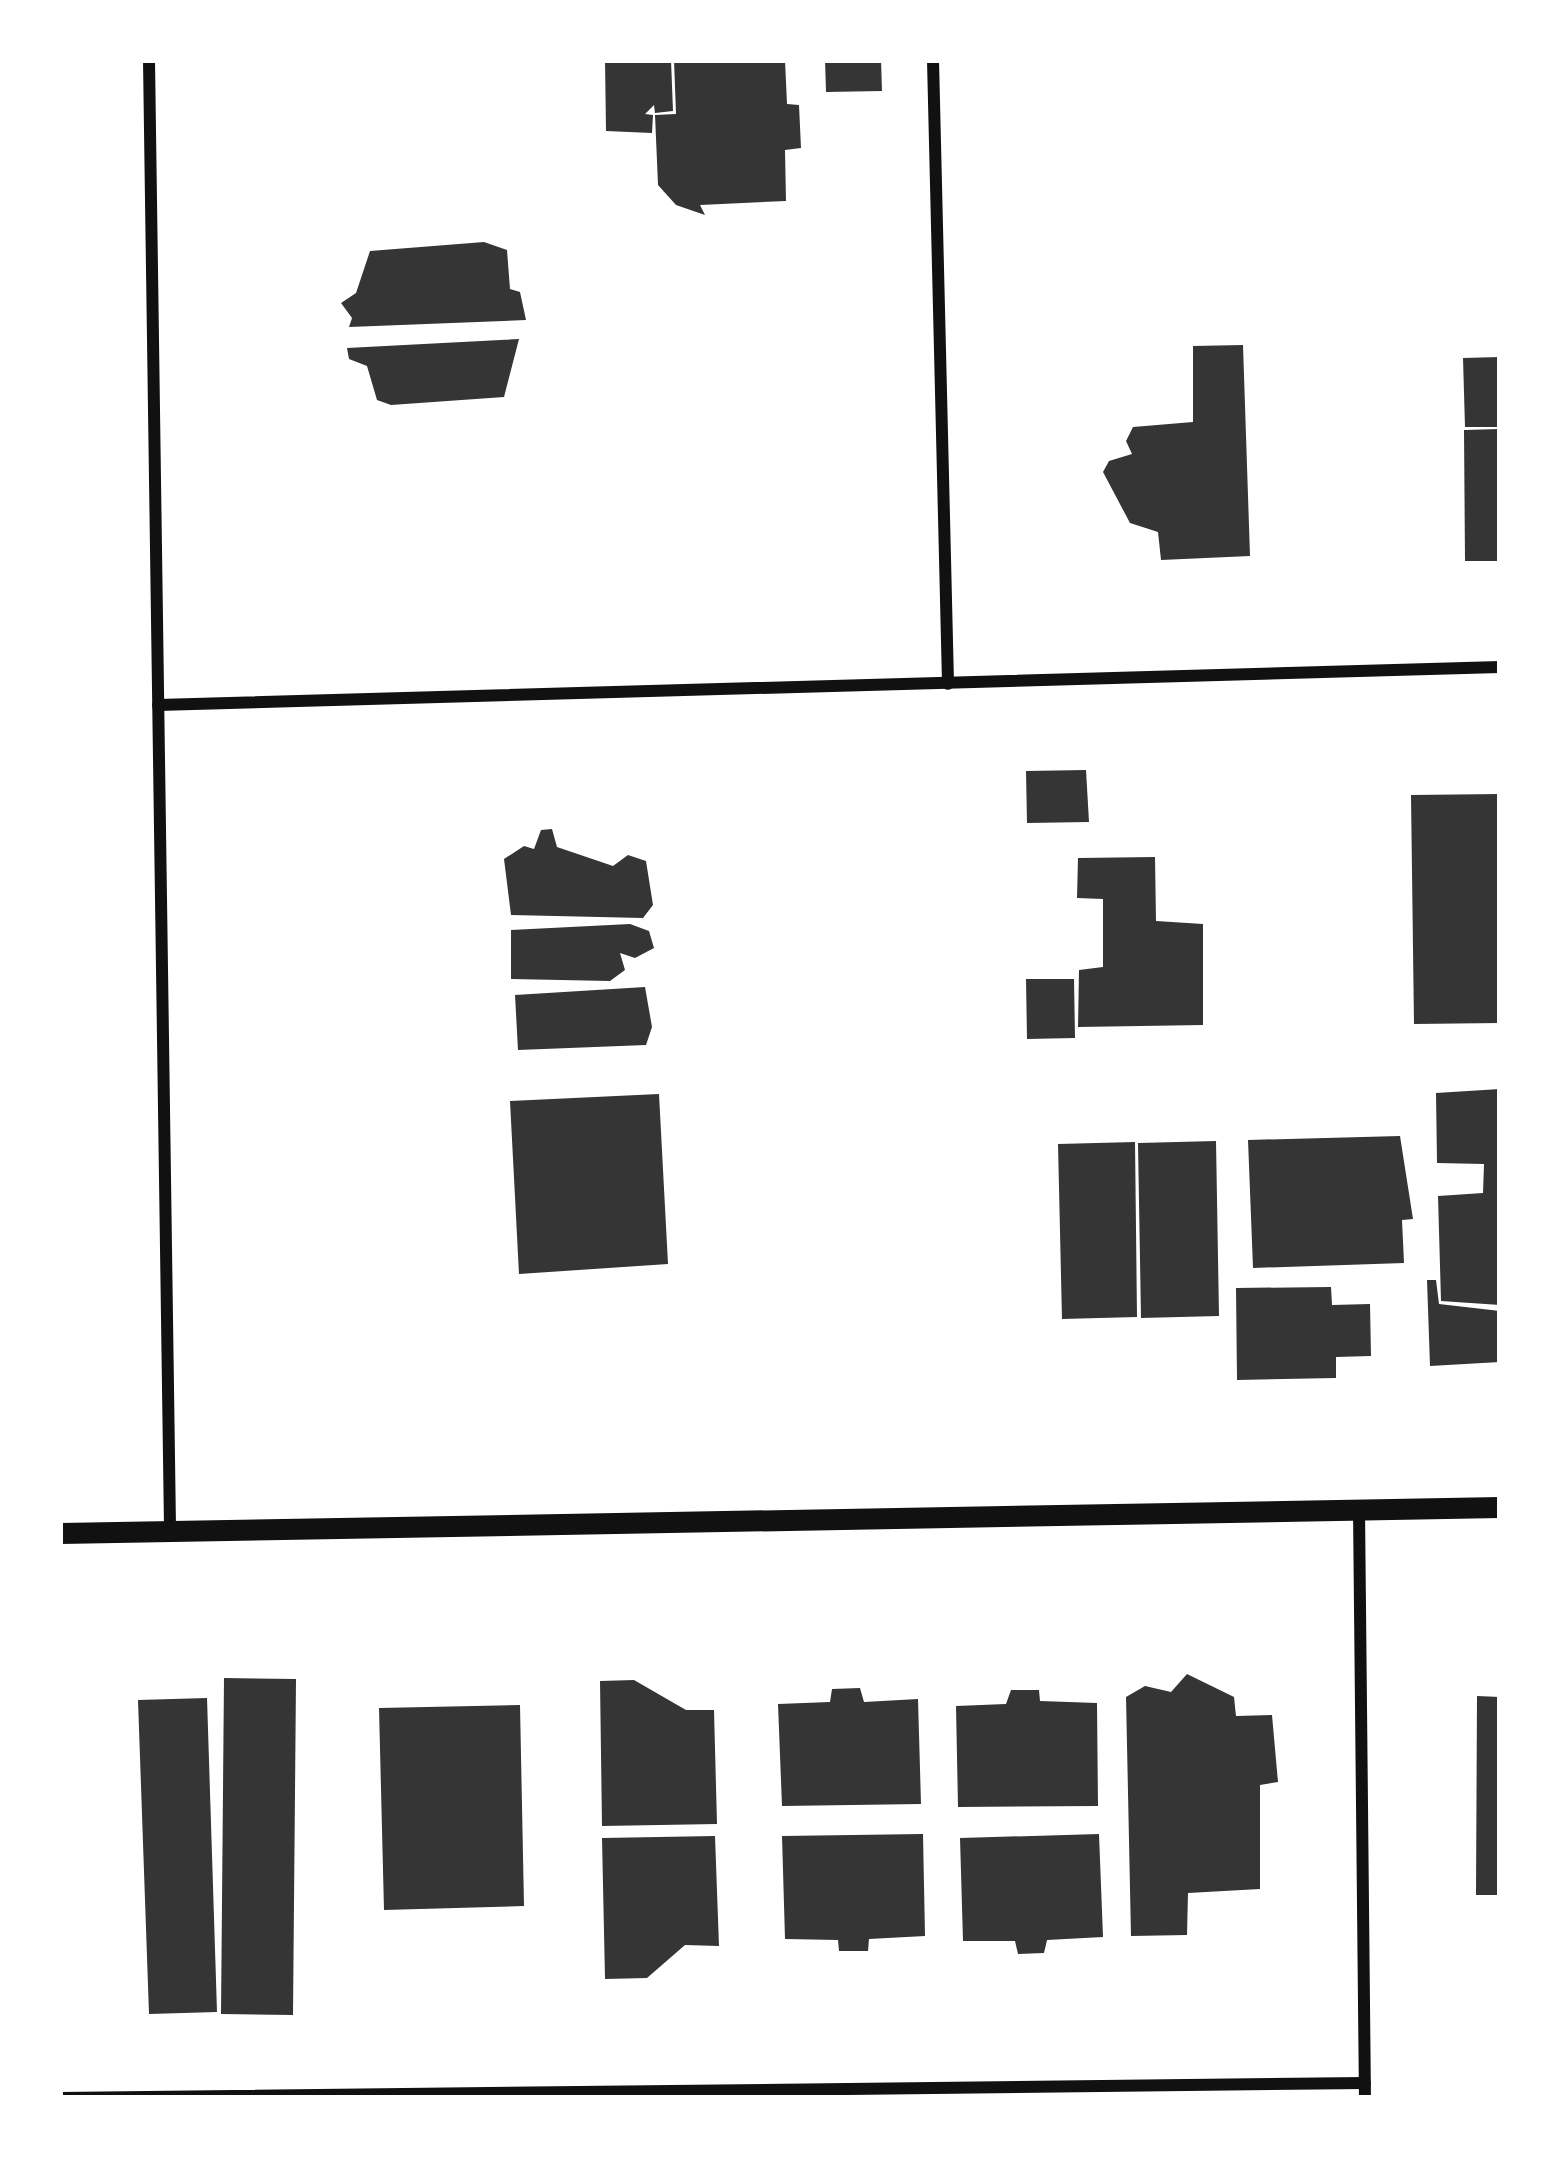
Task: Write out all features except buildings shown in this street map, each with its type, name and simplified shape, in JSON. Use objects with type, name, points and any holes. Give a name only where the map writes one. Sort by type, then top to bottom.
[{"type":"street","points":[[148,60],[170,1530]]},
{"type":"street","points":[[932,60],[948,684]]},
{"type":"street","points":[[158,705],[1500,668]]},
{"type":"street","points":[[60,1533],[1500,1507]]},
{"type":"street","points":[[60,2098],[1365,2091],[1358,1509]]}]
